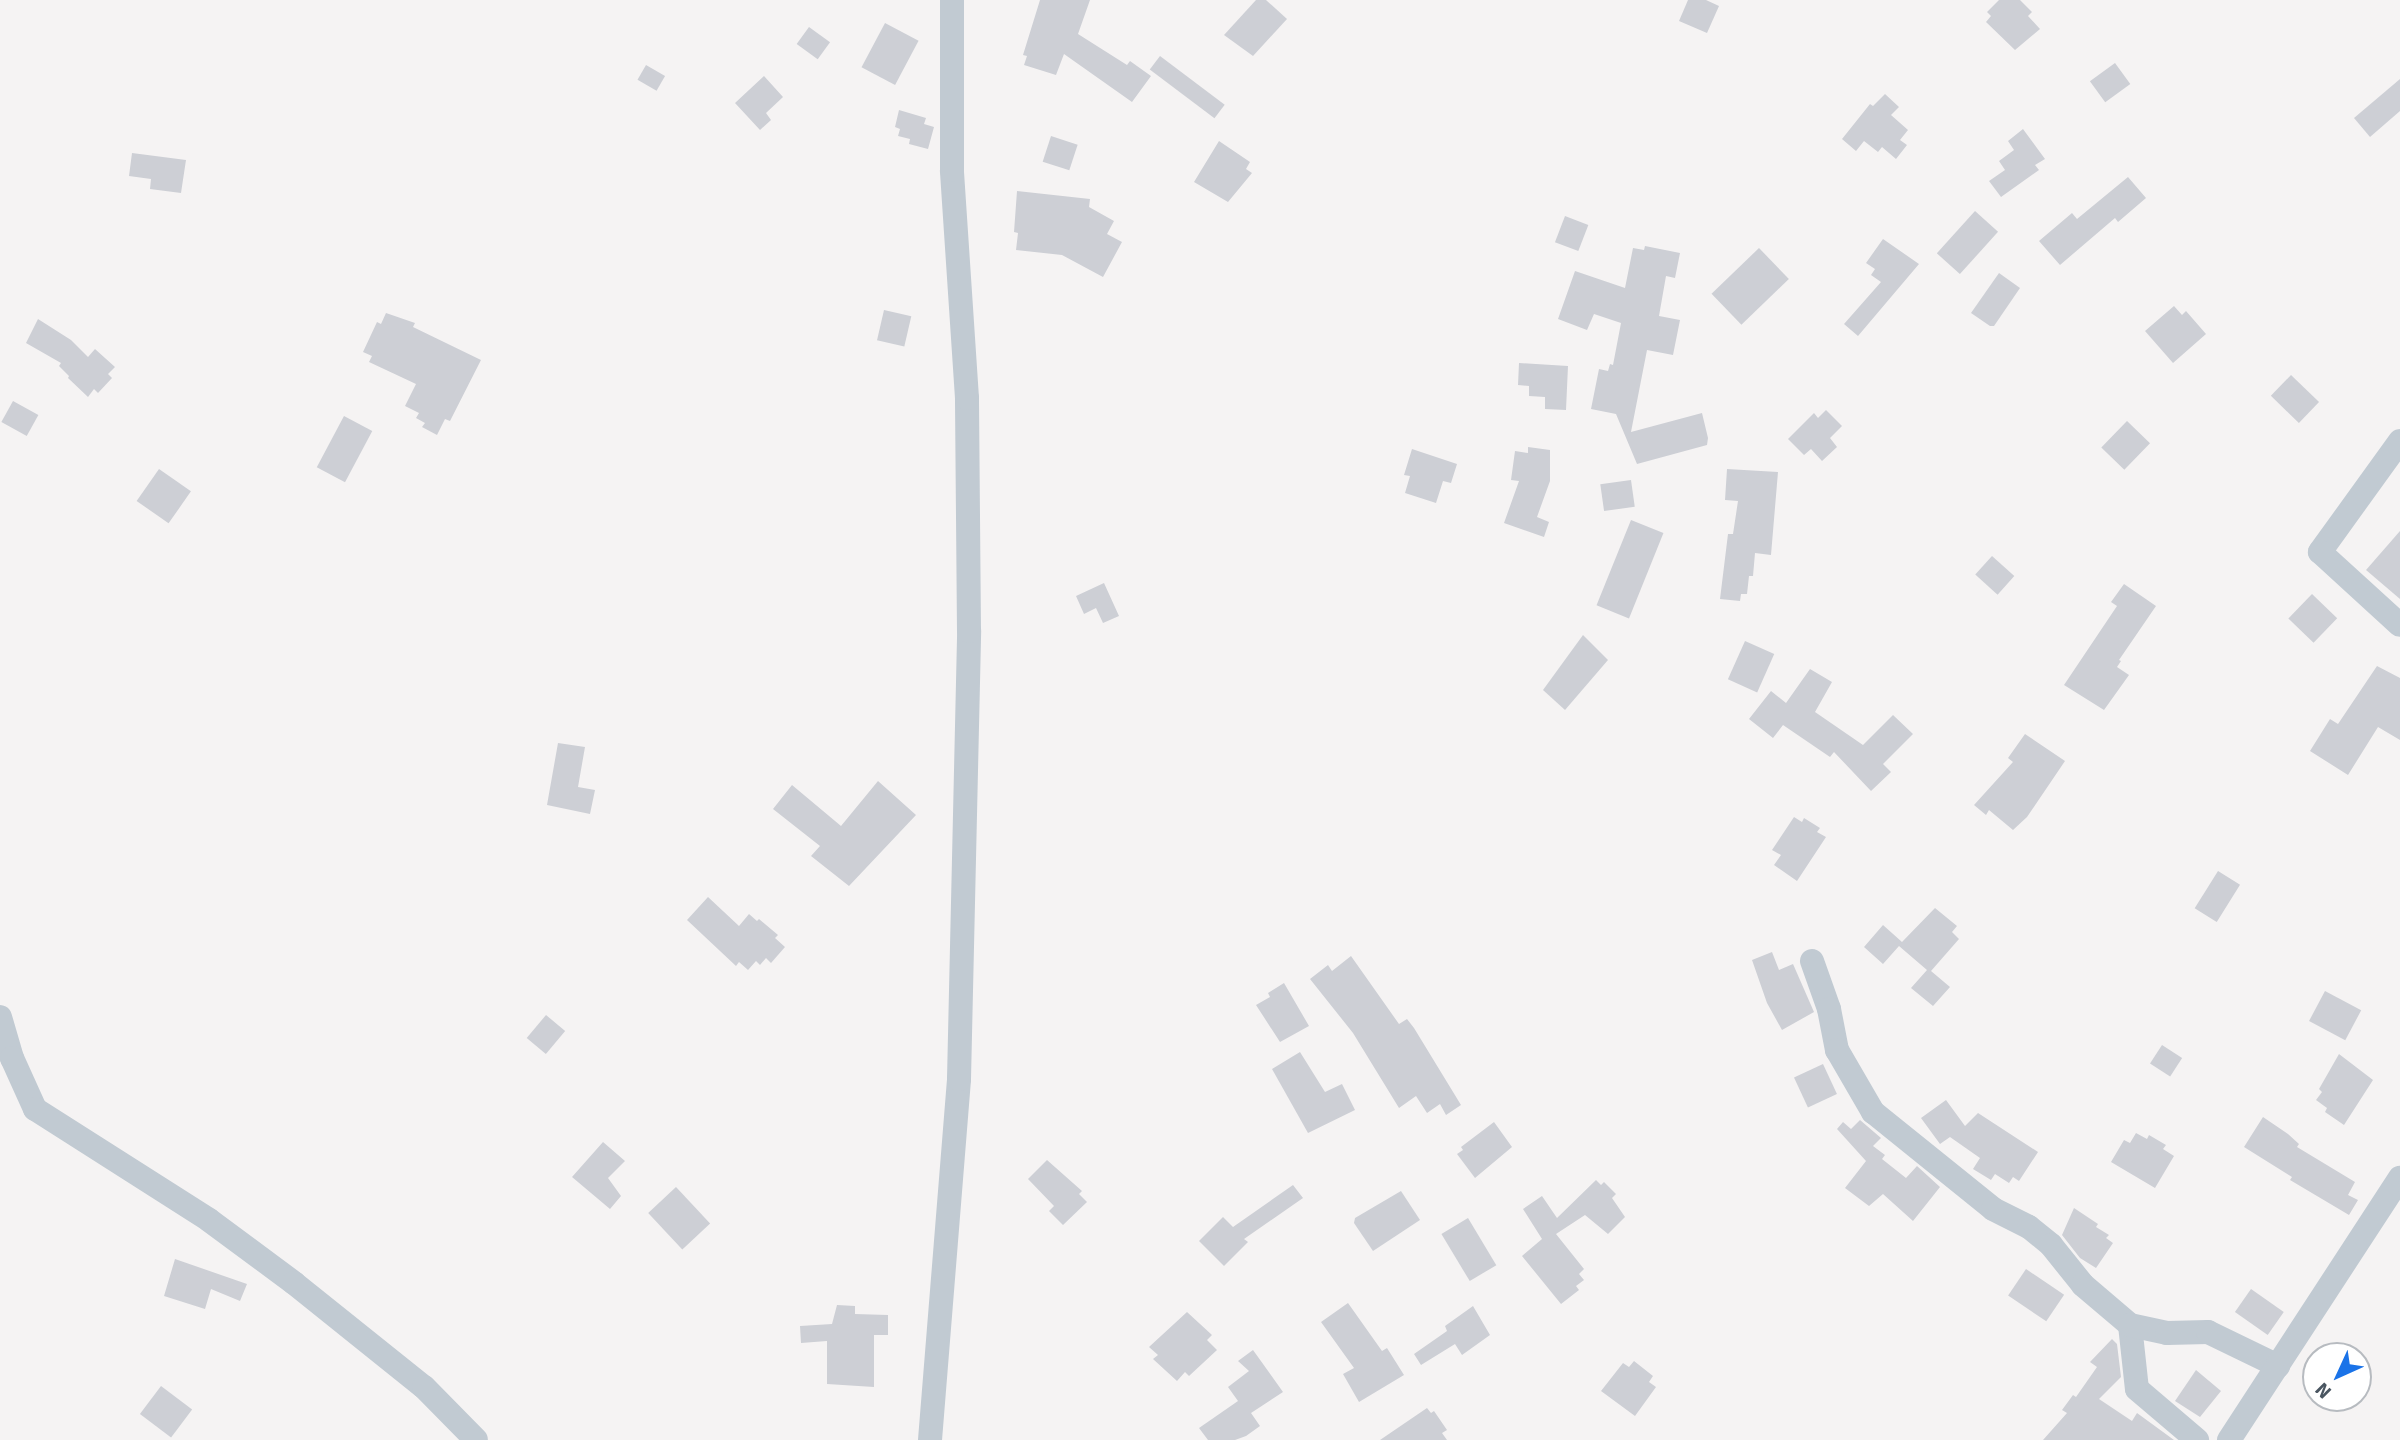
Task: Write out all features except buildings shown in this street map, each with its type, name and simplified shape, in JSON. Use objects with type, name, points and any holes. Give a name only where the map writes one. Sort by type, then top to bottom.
[{"type":"street","points":[[930,1440],[959,1079],[969,631],[967,398],[952,170],[952,0]]},
{"type":"street","points":[[2400,441],[2320,552],[2400,625]]},
{"type":"street","points":[[1812,961],[1829,1009],[1837,1050],[1873,1112],[1993,1209],[2029,1227],[2051,1245],[2083,1285],[2130,1325],[2167,1333],[2208,1332],[2278,1366]]},
{"type":"street","points":[[0,1017],[12,1058],[35,1109],[209,1220],[294,1283],[424,1387],[476,1440]]},
{"type":"street","points":[[2229,1440],[2400,1178]]},
{"type":"street","points":[[2130,1325],[2137,1389],[2197,1440]]}]
